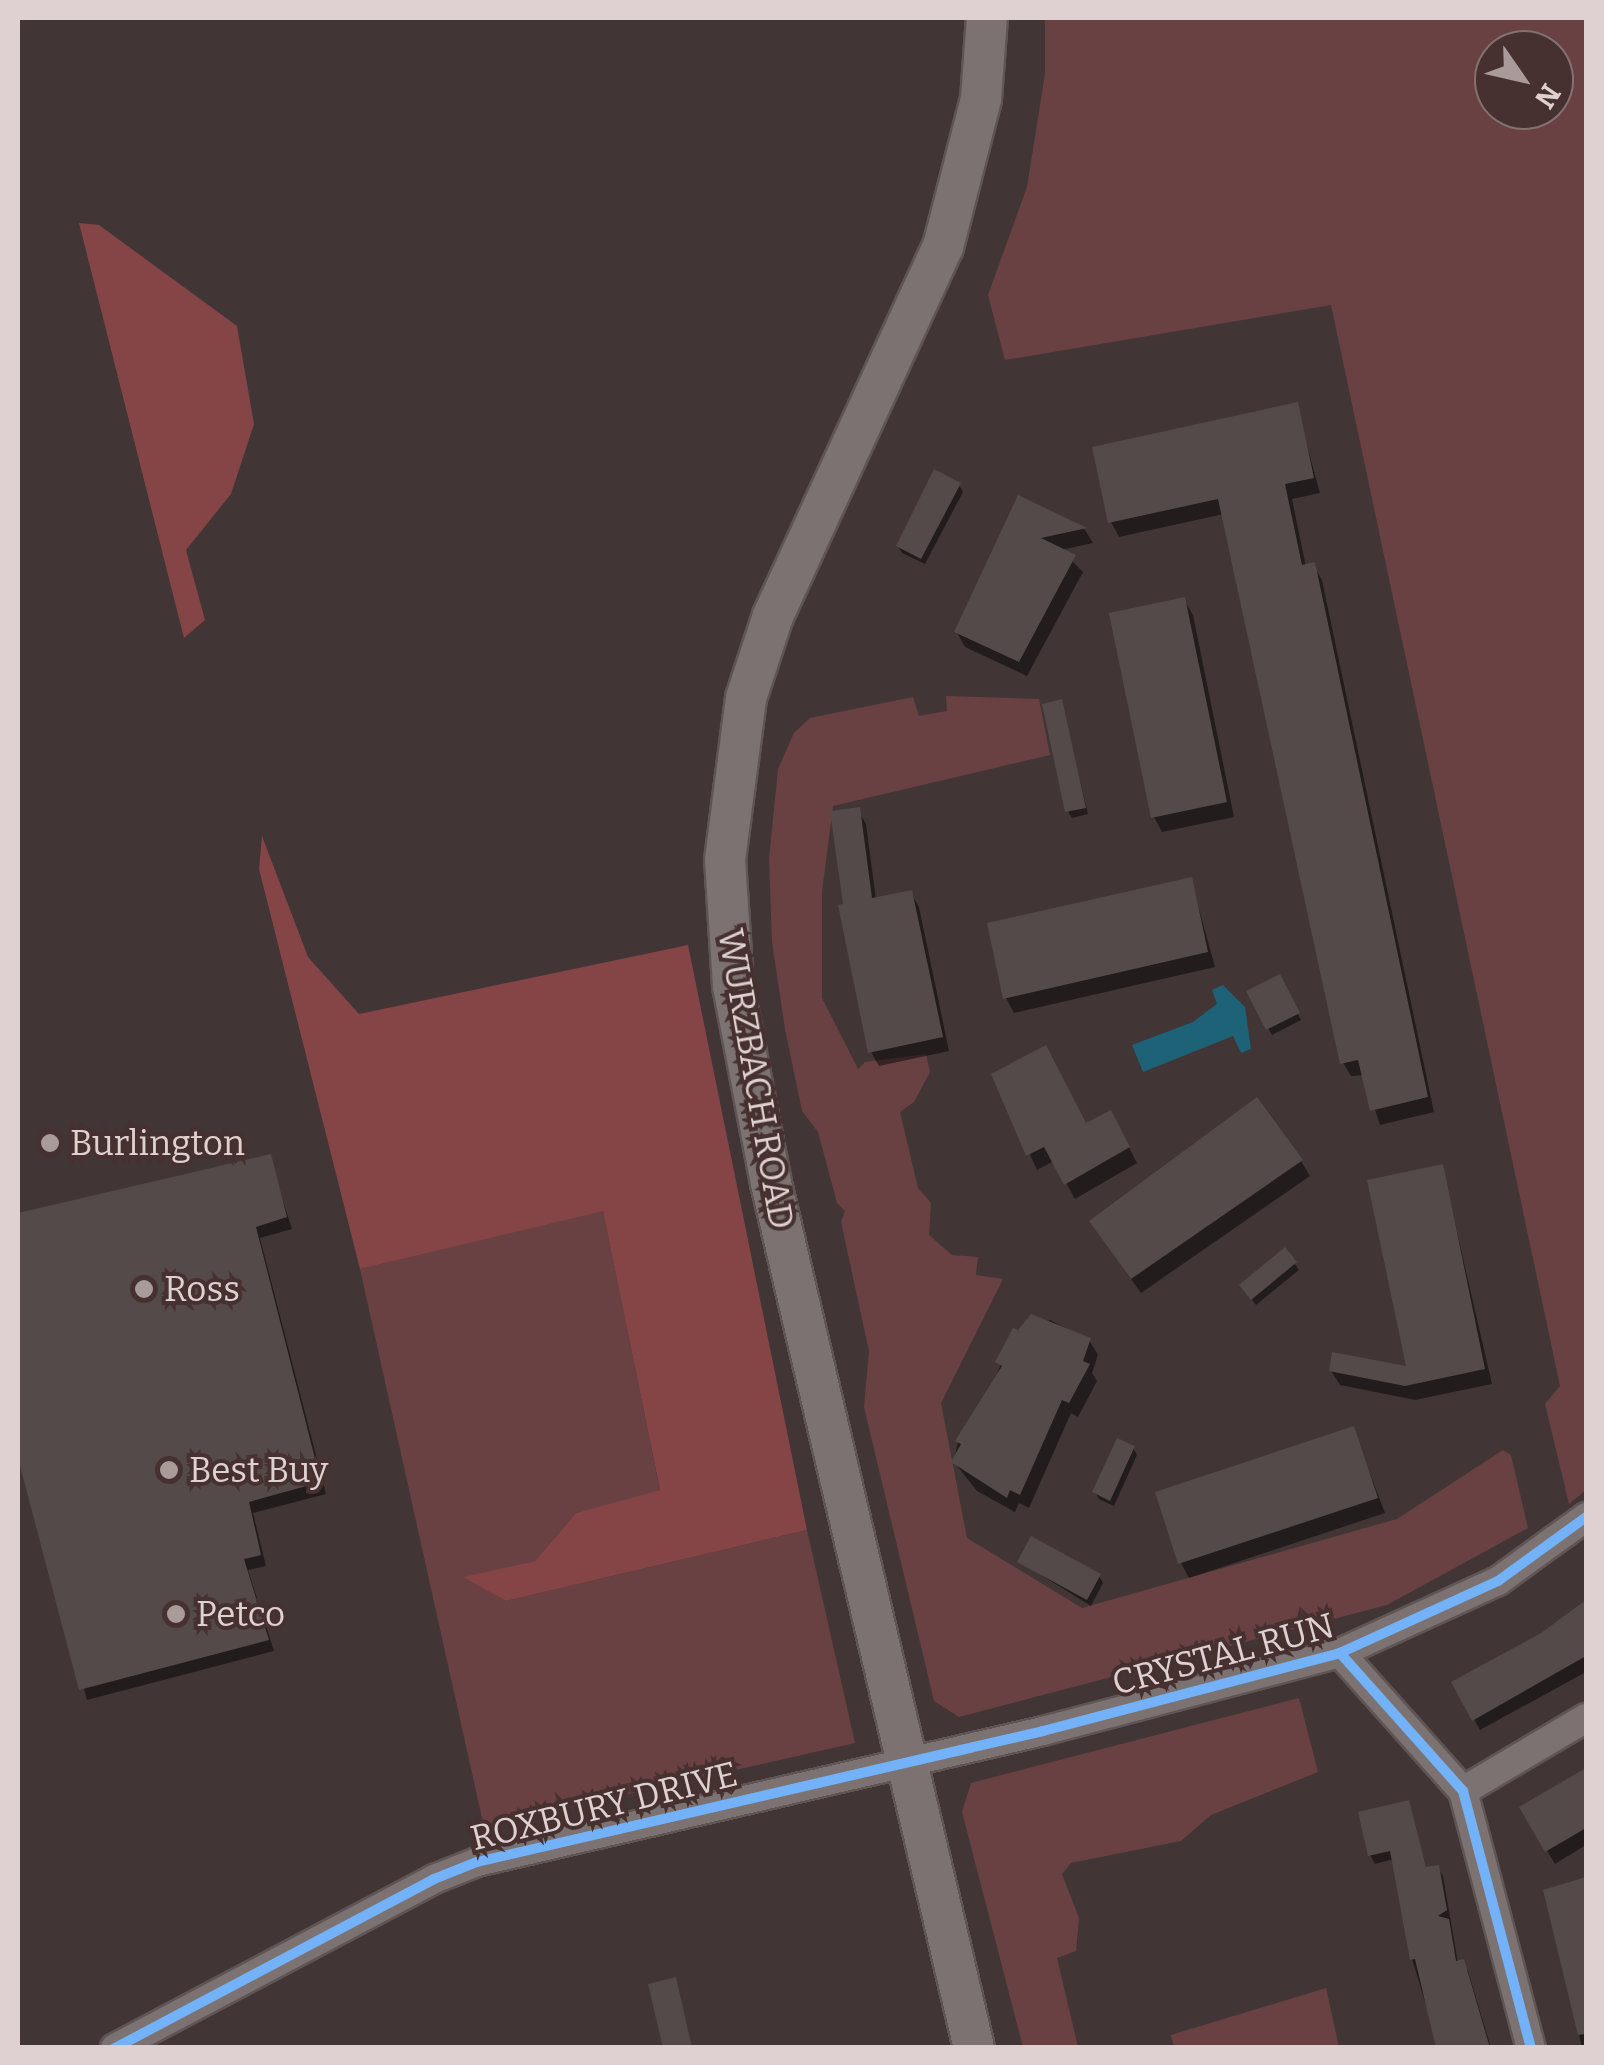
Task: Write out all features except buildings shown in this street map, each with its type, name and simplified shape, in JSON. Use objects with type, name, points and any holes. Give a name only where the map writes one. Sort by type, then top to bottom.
[{"type":"main road","name":"WURZBACH ROAD","points":[[974,2048],[771,1183],[733,986],[725,860],[746,698],[773,616],[943,247],[981,100],[987,18]]},
{"type":"street","name":"CRYSTAL RUN","points":[[905,1764],[1340,1653],[1498,1581],[1586,1517]]},
{"type":"street","points":[[1340,1653],[1463,1791],[1531,2048]]},
{"type":"street","points":[[1463,1791],[1586,1718]]},
{"type":"street","name":"ROXBURY DRIVE","points":[[116,2048],[434,1879],[477,1862],[905,1764]]},
{"type":"shaded area","points":[[1045,18],[1586,18],[1586,1490],[1569,1504],[1545,1404],[1560,1386],[1331,305],[1005,360],[988,295],[1027,187],[1045,74]]},
{"type":"shaded area","points":[[79,223],[99,225],[237,326],[254,424],[231,494],[186,550],[205,620],[184,638]]},
{"type":"shaded area","points":[[946,696],[1039,699],[1050,755],[833,806],[822,892],[822,998],[858,1069],[865,1062],[926,1054],[930,1072],[914,1102],[900,1112],[918,1188],[931,1203],[929,1235],[952,1255],[978,1257],[976,1275],[1003,1279],[941,1403],[967,1538],[1082,1608],[1397,1519],[1503,1450],[1511,1455],[1528,1528],[1387,1605],[959,1717],[934,1701],[864,1407],[869,1351],[841,1222],[845,1211],[837,1203],[818,1132],[802,1111],[772,942],[769,859],[778,769],[794,733],[810,718],[913,697],[919,716],[947,711]]},
{"type":"shaded area","points":[[262,836],[308,957],[359,1014],[688,945],[807,1530],[506,1601],[463,1577],[535,1561],[576,1513],[660,1490],[603,1211],[360,1269],[259,869]]},
{"type":"shaded area","points":[[603,1210],[660,1491],[576,1513],[535,1561],[465,1577],[506,1601],[807,1530],[855,1743],[484,1827],[360,1269]]},
{"type":"shaded area","points":[[1299,1698],[1318,1772],[1211,1815],[1181,1841],[1071,1863],[1062,1874],[1079,1918],[1076,1951],[1057,1958],[1078,2047],[1023,2047],[962,1812],[971,1783]]},
{"type":"shaded area","points":[[1326,1988],[1339,2047],[1174,2047],[1171,2035]]},
{"type":"water","points":[[1223,985],[1245,1007],[1251,1049],[1241,1053],[1233,1036],[1143,1072],[1132,1045],[1193,1022],[1217,1004],[1212,990]]},
{"type":"cycle path","points":[[115,2048],[434,1879],[477,1862],[1043,1731],[1340,1653],[1498,1581],[1586,1517]]},
{"type":"cycle path","points":[[1340,1653],[1463,1791],[1531,2048]]},
{"type":"place","name":"Burlington","points":[[50,1143]]},
{"type":"place","name":"Ross","points":[[144,1289]]},
{"type":"place","name":"Best Buy","points":[[169,1470]]},
{"type":"place","name":"Petco","points":[[176,1614]]}]
